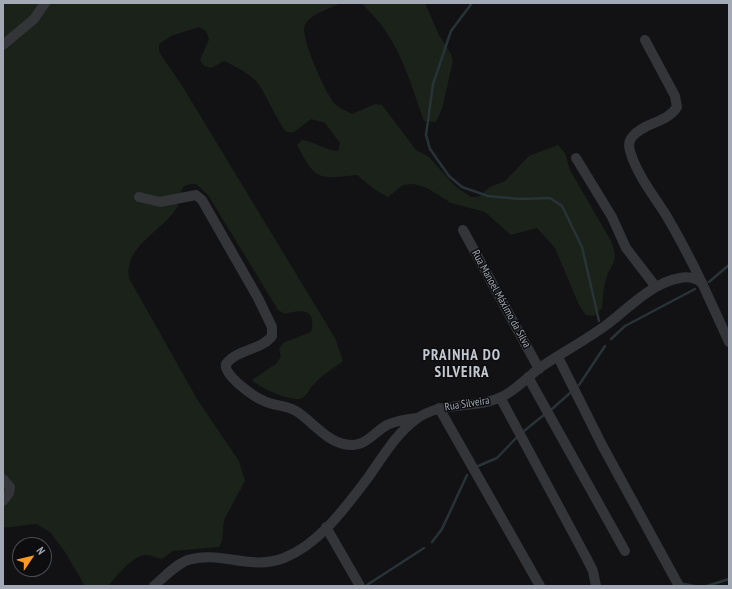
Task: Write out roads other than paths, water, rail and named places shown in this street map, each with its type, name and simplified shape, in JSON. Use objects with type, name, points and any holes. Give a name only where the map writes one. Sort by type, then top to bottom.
[{"type":"street","points":[[3,45],[34,19],[45,3]]},
{"type":"street","points":[[645,40],[675,96],[677,107],[672,114],[644,127],[631,138],[629,146],[630,154],[683,245],[729,342]]},
{"type":"street","points":[[576,158],[612,217],[626,248],[656,287]]},
{"type":"street","points":[[139,197],[160,202],[196,194],[202,200],[258,298],[272,327],[272,336],[235,356],[226,364],[227,371],[242,386],[264,401],[297,412],[331,439],[349,445],[360,444],[387,425],[417,418]]},
{"type":"street","name":"Rua Manoel Máximo da Silva","points":[[463,230],[539,369]]},
{"type":"street","name":"Rua Silveira","points":[[154,586],[177,566],[200,558],[259,564],[283,558],[297,552],[326,527],[368,478],[397,436],[417,418],[439,408],[478,405],[501,398],[539,369],[603,327],[656,287],[682,278],[697,279],[702,283]]},
{"type":"street","points":[[558,356],[603,447],[679,586]]},
{"type":"street","points":[[528,377],[625,551]]},
{"type":"street","points":[[501,398],[587,559],[593,571],[596,586]]},
{"type":"street","points":[[439,408],[540,586]]},
{"type":"street","points":[[3,479],[10,487],[9,493],[3,501]]},
{"type":"street","points":[[326,527],[360,586]]},
{"type":"waterway","points":[[472,3],[451,31],[433,84],[426,135],[430,149],[449,176],[462,187],[488,196],[520,199],[550,198],[562,206],[582,247],[599,321]]},
{"type":"waterway","points":[[709,282],[729,265]]},
{"type":"waterway","points":[[611,339],[625,326],[695,289]]},
{"type":"waterway","points":[[579,385],[605,346]]},
{"type":"waterway","points":[[552,409],[570,393]]},
{"type":"waterway","points":[[524,431],[545,414]]},
{"type":"waterway","points":[[478,466],[497,458],[517,437]]},
{"type":"waterway","points":[[432,542],[442,529],[467,475]]},
{"type":"waterway","points":[[367,585],[424,548]]},
{"type":"waterway","points":[[707,586],[729,579]]},
{"type":"waterway","points":[[684,584],[694,586]]},
{"type":"district","name":"PRAINHA DO SILVEIRA","points":[[462,364]]}]
